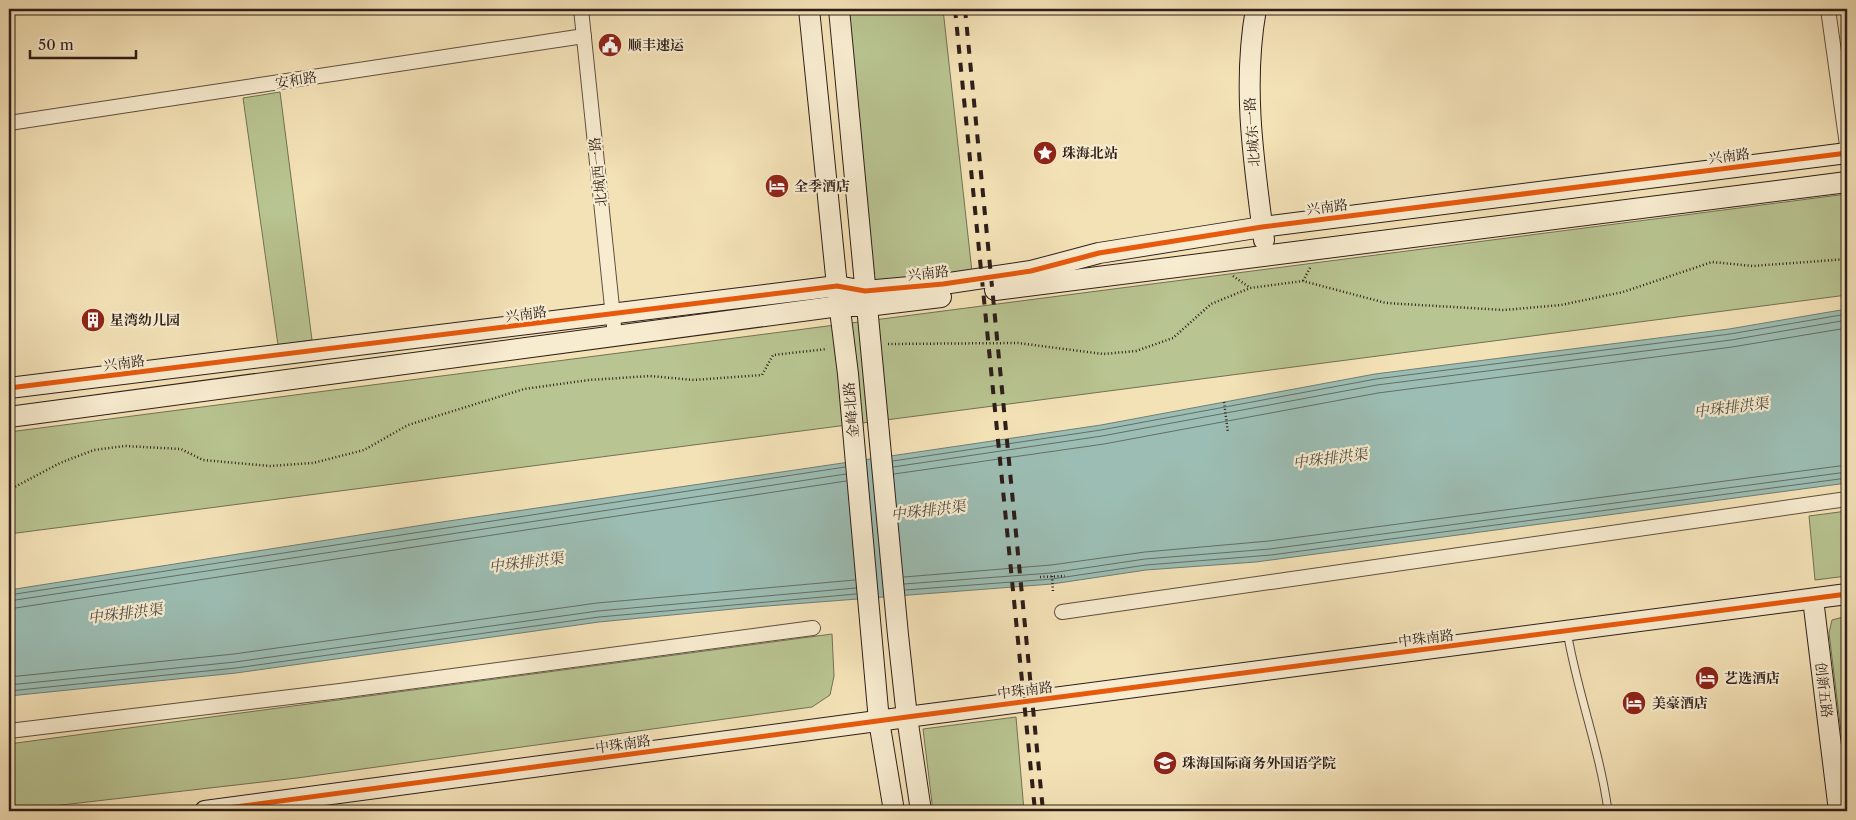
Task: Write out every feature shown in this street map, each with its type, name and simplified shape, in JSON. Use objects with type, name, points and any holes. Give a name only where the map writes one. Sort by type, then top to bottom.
[{"type":"street","name":"北城西一路","points":[[581,9],[616,336]]},
{"type":"street","name":"金峰北路","points":[[809,9],[836,286],[848,374],[879,721],[894,811]]},
{"type":"street","name":"金峰北路","points":[[839,9],[898,635],[907,717],[922,811]]},
{"type":"street","points":[[1828,9],[1847,145]]},
{"type":"street","name":"北城东一路","points":[[1257,12],[1250,54],[1249,120],[1266,255]]},
{"type":"street","name":"安和路","points":[[9,123],[584,36]]},
{"type":"street","name":"兴南路","points":[[9,417],[839,306],[943,284],[1031,271],[1099,253],[1262,227],[1847,153]]},
{"type":"street","name":"兴南路","points":[[9,388],[614,315],[836,286],[866,299],[1266,255],[1847,182]]},
{"type":"street","points":[[1062,612],[1847,499]]},
{"type":"street","name":"中珠南路","points":[[205,811],[332,803],[907,717],[1847,594]]},
{"type":"street","name":"创新五路","points":[[1813,599],[1839,811]]},
{"type":"street","points":[[9,731],[350,690],[813,628]]},
{"type":"lane","points":[[1567,631],[1574,671],[1603,776],[1608,811]]},
{"type":"path","points":[[870,344],[1018,344],[1103,354],[1136,352],[1173,338],[1211,304],[1250,288],[1294,282],[1303,281],[1386,303],[1504,310],[1561,305],[1623,292],[1712,262],[1754,266],[1847,259]]},
{"type":"path","points":[[9,490],[60,463],[94,450],[125,446],[182,449],[203,460],[270,466],[314,463],[364,450],[408,425],[524,389],[589,380],[641,377],[694,380],[762,375],[773,355],[844,347]]},
{"type":"path","points":[[1224,402],[1228,433]]},
{"type":"path","points":[[1040,576],[1064,576]]},
{"type":"path","points":[[1052,576],[1053,592]]},
{"type":"green space","points":[[848,9],[943,9],[972,272],[872,282]]},
{"type":"green space","points":[[280,92],[312,340],[278,345],[243,98]]},
{"type":"green space","points":[[1847,194],[1847,295],[9,534],[9,432]]},
{"type":"green space","points":[[1847,511],[1847,576],[1815,580],[1809,516]]},
{"type":"green space","points":[[1847,616],[1847,781],[1829,633],[1832,620]]},
{"type":"green space","points":[[832,634],[834,676],[830,695],[812,707],[297,778],[9,811],[9,744]]},
{"type":"green space","points":[[1016,717],[1024,811],[933,811],[923,729]]},
{"type":"water","name":"中珠排洪渠","points":[[1847,309],[1847,483],[1256,562],[1146,570],[1052,584],[754,607],[599,622],[236,673],[9,696],[9,590],[442,522],[1101,425],[1375,374],[1729,329]]},
{"type":"railway","points":[[955,9],[1035,811]]},
{"type":"railway","points":[[965,9],[1043,811]]},
{"type":"cycle path","points":[[9,388],[837,286],[865,291],[943,284],[1031,271],[1099,253],[1262,227],[1847,153]]},
{"type":"cycle path","points":[[205,811],[1847,594]]},
{"type":"place","name":"顺丰速运","points":[[610,45]]},
{"type":"place","name":"珠海北站","points":[[1045,153]]},
{"type":"place","name":"全季酒店","points":[[777,186]]},
{"type":"place","name":"星湾幼儿园","points":[[93,320]]},
{"type":"place","name":"艺选酒店","points":[[1707,678]]},
{"type":"place","name":"美豪酒店","points":[[1634,703]]},
{"type":"place","name":"珠海国际商务外国语学院","points":[[1165,763]]}]
